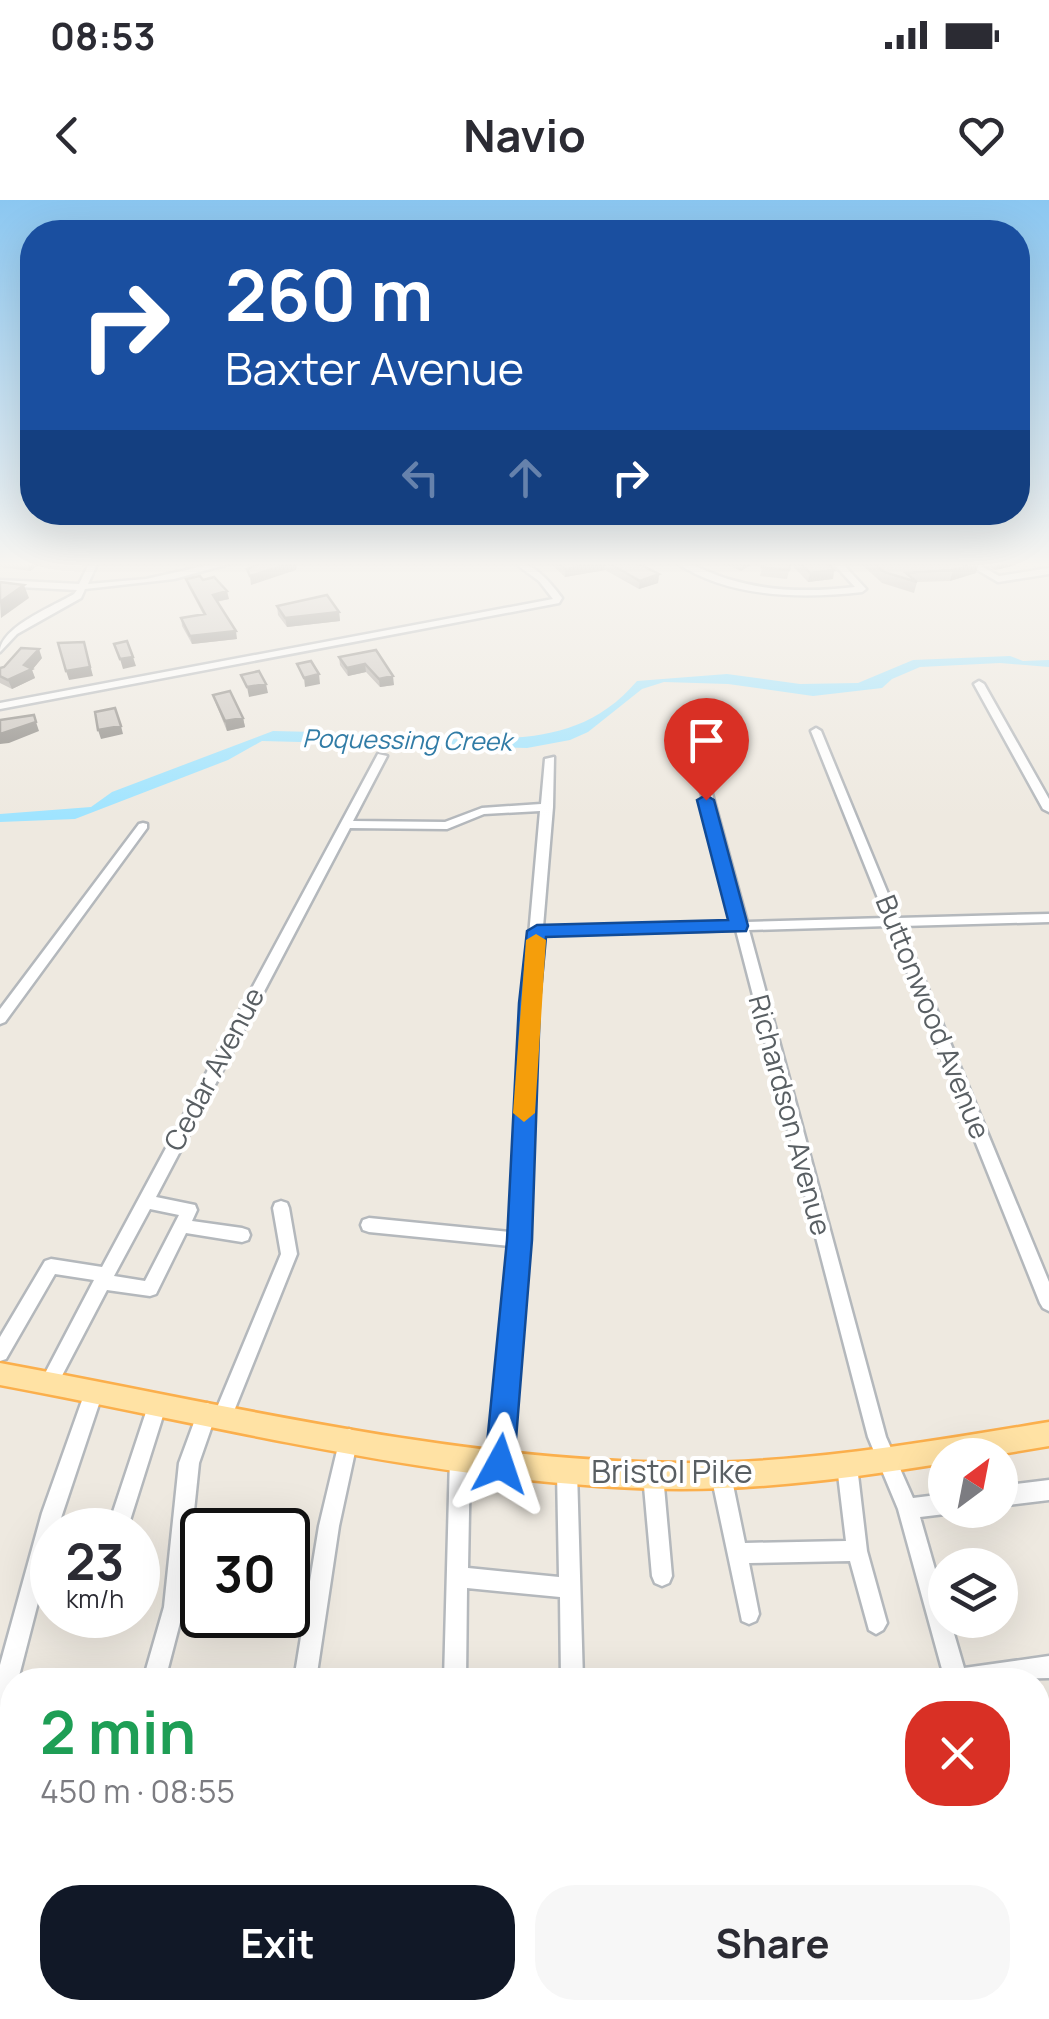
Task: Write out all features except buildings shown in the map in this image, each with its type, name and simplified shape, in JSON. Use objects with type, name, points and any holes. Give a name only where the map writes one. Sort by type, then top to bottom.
[{"type":"main road","name":"Bristol Pike","points":[[2,1373],[460,1458],[567,1471],[721,1475],[847,1466],[1049,1434]]},
{"type":"street","points":[[0,706],[305,647]]},
{"type":"street","points":[[979,684],[1049,809]]},
{"type":"street","name":"Buttonwood Avenue","points":[[816,731],[1049,1303]]},
{"type":"street","name":"Cedar Avenue","points":[[49,1384],[382,756]]},
{"type":"street","points":[[500,1464],[519,1240],[530,1003],[550,759]]},
{"type":"street","name":"Richardson Avenue","points":[[700,768],[876,1437],[908,1508],[954,1668]]},
{"type":"street","points":[[346,824],[447,826],[482,811],[548,806]]},
{"type":"street","points":[[0,1019],[144,826]]},
{"type":"street","points":[[537,931],[1049,918]]},
{"type":"street","points":[[2,1373],[52,1266],[150,1289],[189,1210],[145,1202]]},
{"type":"street","points":[[157,1668],[174,1607],[189,1463],[290,1254],[281,1208]]},
{"type":"street","points":[[370,1225],[519,1240]]},
{"type":"street","points":[[181,1226],[242,1235]]},
{"type":"street","points":[[57,1508],[94,1392]]},
{"type":"street","points":[[125,1508],[158,1403]]},
{"type":"street","points":[[307,1668],[329,1526],[349,1438]]},
{"type":"street","points":[[455,1668],[460,1458]]},
{"type":"street","points":[[847,1466],[857,1550],[876,1622]]},
{"type":"street","points":[[567,1471],[572,1668]]},
{"type":"street","points":[[654,1475],[662,1576]]},
{"type":"street","points":[[721,1475],[749,1614]]},
{"type":"street","points":[[1018,1494],[1049,1490]]},
{"type":"street","points":[[908,1508],[928,1506]]},
{"type":"street","points":[[737,1553],[857,1550]]},
{"type":"street","points":[[457,1577],[570,1588]]},
{"type":"street","points":[[11,1668],[30,1601]]},
{"type":"water","name":"Poquessing Creek","points":[[1010,656],[1023,661],[1049,660],[1049,667],[1000,663],[920,667],[892,679],[882,688],[813,696],[728,684],[664,682],[642,689],[588,732],[570,740],[527,748],[262,741],[228,760],[75,819],[0,822],[0,814],[91,807],[112,792],[273,731],[399,734],[411,740],[532,736],[587,720],[613,704],[637,681],[727,674],[800,684],[858,683],[913,660]]},
{"type":"slow traffic","points":[[524,1113],[536,940]]},
{"type":"route","points":[[500,1464],[519,1240],[537,931],[739,926],[706,800]]}]
